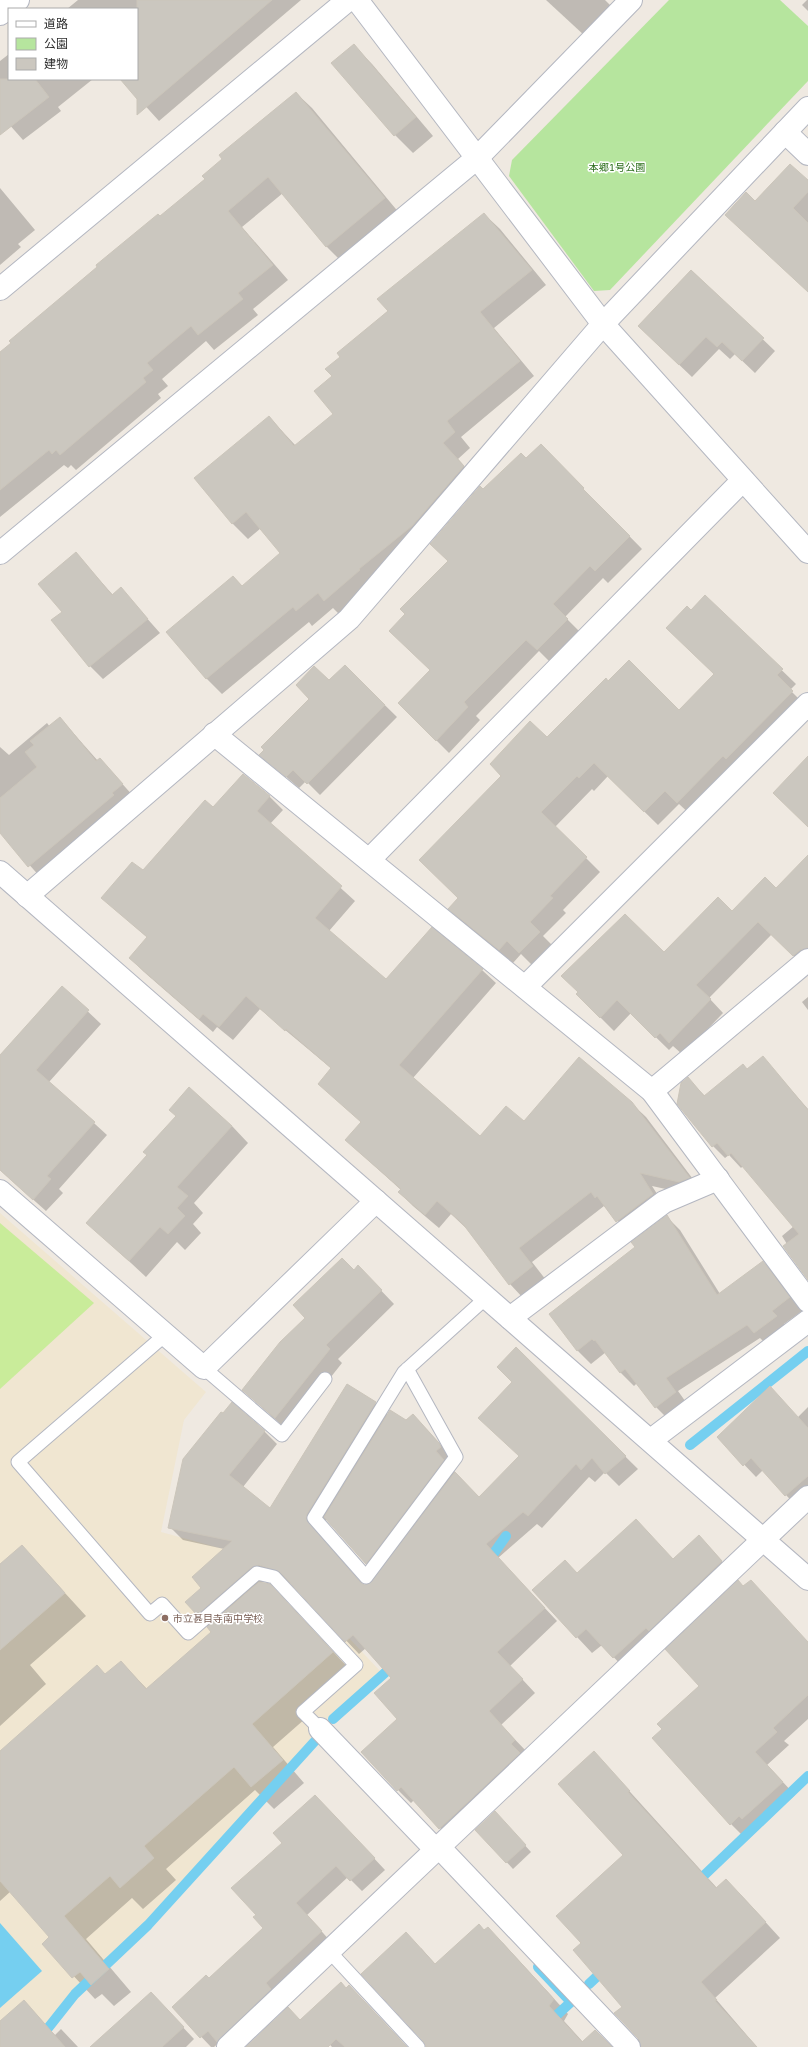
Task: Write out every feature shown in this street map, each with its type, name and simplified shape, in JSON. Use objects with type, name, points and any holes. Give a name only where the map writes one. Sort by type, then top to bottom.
[{"type":"street","points":[[0,14],[18,0]]},
{"type":"street","points":[[0,289],[348,0]]},
{"type":"street","points":[[357,0],[603,324],[808,552]]},
{"type":"street","points":[[0,553],[477,158],[631,0]]},
{"type":"street","points":[[27,896],[349,619],[603,324],[808,108]]},
{"type":"street","points":[[785,132],[808,154]]},
{"type":"street","points":[[369,860],[743,480]]},
{"type":"street","points":[[525,987],[808,704]]},
{"type":"street","points":[[214,734],[652,1091],[808,1301]]},
{"type":"street","points":[[0,872],[651,1440],[808,1579]]},
{"type":"street","points":[[652,1091],[808,960]]},
{"type":"street","points":[[510,1318],[664,1202],[718,1179]]},
{"type":"street","points":[[0,1191],[204,1368],[376,1201]]},
{"type":"street","points":[[651,1440],[808,1321]]},
{"type":"street","points":[[228,2047],[808,1497]]},
{"type":"street","points":[[320,1729],[629,2047]]},
{"type":"lane","points":[[407,1369],[456,1457],[366,1577],[314,1518],[407,1369],[487,1297]]},
{"type":"lane","points":[[166,1335],[18,1462],[150,1614],[162,1604],[188,1633],[257,1573],[274,1577],[356,1666],[303,1712],[320,1729]]},
{"type":"lane","points":[[204,1368],[282,1435],[325,1379]]},
{"type":"lane","points":[[328,1951],[418,2047]]},
{"type":"shaded area","name":"市立甚目寺南中学校","points":[[0,1213],[206,1392],[184,1420],[161,1532],[279,1564],[381,1672],[329,1716],[310,1743],[141,1926],[71,1992],[28,2047],[0,2047]]},
{"type":"green space","name":"本郷1号公園","points":[[669,0],[780,0],[808,26],[808,81],[610,290],[594,291],[509,176],[512,160]]},
{"type":"green space","points":[[0,1223],[94,1303],[0,1389]]},
{"type":"water","points":[[0,1923],[42,1971],[0,2008]]},
{"type":"building","points":[[137,0],[272,0],[137,115],[137,99],[121,80],[138,80]]},
{"type":"building","points":[[354,44],[416,117],[394,136],[331,63]]},
{"type":"building","points":[[0,79],[36,80],[49,97],[0,135]]},
{"type":"building","points":[[296,92],[385,198],[326,247],[268,177],[228,211],[273,265],[238,293],[243,299],[198,335],[191,326],[147,363],[153,370],[143,378],[146,382],[60,455],[56,450],[52,454],[49,450],[0,490],[0,352],[11,343],[9,341],[97,267],[96,265],[158,214],[160,216],[205,179],[202,176],[222,159],[219,155]]},
{"type":"building","points":[[790,164],[808,180],[808,192],[793,208],[808,223],[808,292],[725,215],[746,192],[755,201]]},
{"type":"building","points":[[484,213],[532,270],[480,312],[520,361],[447,421],[455,432],[443,443],[464,466],[412,526],[359,569],[360,570],[324,601],[318,593],[296,611],[293,607],[206,679],[166,632],[233,576],[242,586],[280,553],[246,512],[232,524],[194,478],[269,416],[294,446],[333,414],[314,391],[332,376],[325,369],[340,357],[337,353],[388,311],[377,299]]},
{"type":"building","points":[[691,270],[764,338],[742,361],[722,342],[717,347],[706,337],[679,365],[638,326]]},
{"type":"building","points":[[541,444],[630,536],[595,571],[590,566],[553,604],[568,619],[537,650],[526,640],[464,702],[468,707],[436,741],[398,703],[430,670],[389,631],[405,614],[400,609],[448,561],[430,544],[480,486],[483,489],[521,453],[526,458]]},
{"type":"building","points":[[76,552],[112,595],[121,587],[148,619],[89,667],[51,620],[62,612],[38,584]]},
{"type":"building","points":[[705,595],[783,669],[777,675],[793,691],[726,759],[723,756],[677,803],[665,791],[644,812],[594,763],[579,778],[577,776],[541,812],[587,857],[550,896],[553,898],[530,922],[540,932],[519,953],[507,941],[499,950],[448,909],[458,898],[419,860],[501,776],[490,764],[530,721],[547,737],[606,678],[608,681],[629,660],[679,710],[714,674],[666,628],[687,606],[691,610]]},
{"type":"building","points":[[345,665],[385,705],[307,784],[293,770],[286,777],[259,755],[264,750],[261,747],[309,699],[296,685],[314,666],[329,680]]},
{"type":"building","points":[[60,717],[96,761],[100,758],[123,784],[112,793],[114,795],[28,867],[0,833],[0,798],[37,767],[25,752],[34,745],[30,741]]},
{"type":"building","points":[[808,756],[808,827],[773,793]]},
{"type":"building","points":[[243,774],[270,796],[257,811],[342,886],[315,918],[386,979],[432,927],[483,969],[399,1065],[480,1136],[506,1106],[524,1121],[579,1057],[632,1102],[690,1178],[679,1182],[640,1173],[653,1194],[616,1222],[597,1196],[595,1198],[591,1192],[519,1248],[533,1266],[509,1285],[463,1224],[437,1201],[425,1215],[398,1192],[401,1189],[345,1140],[361,1122],[318,1084],[331,1068],[286,1029],[285,1031],[246,996],[219,1027],[203,1014],[199,1019],[129,958],[147,937],[101,898],[132,862],[143,870],[205,800],[213,807]]},
{"type":"building","points":[[808,855],[808,948],[800,950],[793,956],[758,922],[696,985],[711,999],[669,1043],[660,1033],[655,1038],[617,1000],[600,1018],[576,994],[578,992],[561,976],[625,914],[664,952],[718,897],[732,911],[765,877],[776,888]]},
{"type":"building","points":[[62,986],[89,1010],[36,1070],[95,1122],[47,1176],[51,1179],[33,1200],[0,1170],[0,1055]]},
{"type":"building","points":[[763,1056],[808,1110],[808,1280],[783,1246],[799,1234],[731,1153],[728,1156],[717,1143],[712,1147],[677,1104],[681,1083],[688,1077],[704,1096],[743,1064],[747,1069]]},
{"type":"building","points":[[189,1087],[232,1126],[177,1187],[188,1196],[177,1208],[185,1216],[168,1234],[160,1227],[129,1261],[86,1223],[147,1155],[143,1152],[176,1116],[169,1110]]},
{"type":"building","points":[[667,1215],[717,1295],[763,1261],[790,1297],[772,1311],[777,1316],[754,1333],[747,1325],[666,1378],[676,1392],[655,1408],[625,1369],[620,1373],[595,1340],[594,1341],[592,1339],[577,1351],[549,1314],[635,1247],[631,1242]]},
{"type":"building","points":[[342,1258],[354,1270],[358,1265],[382,1290],[326,1345],[330,1349],[275,1418],[242,1390],[280,1342],[305,1318],[293,1305]]},
{"type":"building","points":[[516,1347],[626,1456],[605,1474],[592,1458],[581,1470],[576,1464],[528,1516],[523,1512],[486,1544],[545,1608],[497,1652],[523,1679],[489,1711],[515,1740],[511,1744],[520,1753],[439,1829],[401,1787],[397,1791],[361,1752],[397,1719],[374,1693],[391,1678],[353,1635],[345,1642],[280,1572],[259,1565],[252,1567],[197,1615],[185,1602],[201,1588],[192,1577],[232,1541],[168,1528],[183,1459],[221,1412],[223,1413],[232,1402],[265,1431],[229,1475],[270,1508],[347,1384],[376,1402],[307,1514],[306,1519],[360,1582],[364,1585],[369,1584],[455,1472],[479,1497],[519,1456],[478,1418],[512,1382],[497,1367]]},
{"type":"building","points":[[770,1386],[808,1428],[808,1476],[785,1496],[751,1458],[743,1466],[717,1437]]},
{"type":"building","points":[[390,1410],[406,1420],[413,1414],[439,1443],[441,1447],[436,1451],[444,1460],[366,1564],[324,1517]]},
{"type":"building","points":[[636,1519],[673,1559],[699,1535],[722,1561],[649,1631],[646,1628],[613,1658],[586,1629],[576,1638],[532,1590],[565,1560],[577,1573]]},
{"type":"building","points":[[22,1545],[65,1593],[0,1650],[0,1564]]},
{"type":"building","points":[[738,1580],[743,1586],[751,1580],[808,1642],[808,1695],[773,1728],[777,1732],[755,1752],[783,1782],[742,1819],[739,1816],[730,1825],[652,1738],[662,1729],[657,1724],[699,1686],[665,1649]]},
{"type":"building","points":[[259,1582],[270,1584],[333,1652],[252,1724],[283,1760],[251,1787],[234,1767],[144,1846],[154,1858],[120,1888],[110,1876],[64,1916],[109,1969],[91,1985],[80,1972],[72,1978],[42,1944],[49,1937],[0,1881],[0,1751],[97,1665],[105,1674],[121,1661],[146,1689],[211,1632],[207,1627]]},
{"type":"building","points":[[594,1751],[630,1791],[628,1792],[716,1888],[726,1879],[766,1922],[701,1982],[717,2000],[715,2001],[757,2047],[641,2047],[638,2038],[614,2013],[622,2007],[573,1950],[581,1943],[556,1916],[623,1855],[558,1784]]},
{"type":"building","points":[[315,1795],[375,1858],[350,1881],[336,1866],[296,1903],[322,1931],[266,1983],[271,1989],[217,2042],[208,2031],[200,2038],[172,2007],[206,1975],[209,1978],[263,1928],[253,1917],[256,1915],[231,1888],[282,1843],[273,1833]]},
{"type":"building","points":[[495,1811],[526,1845],[506,1863],[475,1830]]},
{"type":"building","points":[[479,1924],[484,1930],[488,1927],[554,1999],[549,2006],[582,2042],[595,2030],[612,2047],[426,2047],[424,2042],[361,1974],[406,1932],[435,1964]]},
{"type":"building","points":[[341,1982],[346,1988],[349,1985],[407,2047],[345,2047],[336,2039],[328,2047],[246,2047],[288,2007],[300,2020]]},
{"type":"building","points":[[151,1992],[184,2027],[162,2047],[90,2047]]},
{"type":"building","points":[[24,2000],[65,2047],[0,2047],[0,2021]]},
{"type":"waterway","points":[[690,1445],[808,1351]]},
{"type":"waterway","points":[[487,1563],[506,1536]]},
{"type":"waterway","points":[[333,1719],[396,1663]]},
{"type":"waterway","points":[[33,2047],[75,1994],[148,1925],[315,1741]]},
{"type":"waterway","points":[[695,1884],[808,1776]]},
{"type":"waterway","points":[[538,1967],[571,2002],[547,2024]]},
{"type":"waterway","points":[[589,1984],[606,1968]]},
{"type":"place","name":"市立甚目寺南中学校","points":[[165,1618]]}]
